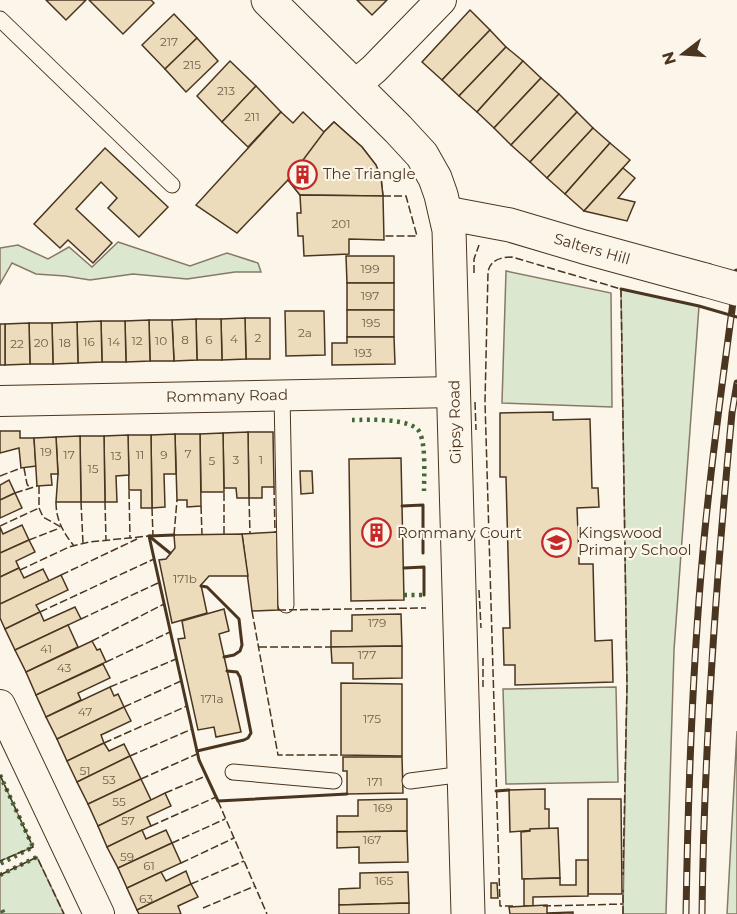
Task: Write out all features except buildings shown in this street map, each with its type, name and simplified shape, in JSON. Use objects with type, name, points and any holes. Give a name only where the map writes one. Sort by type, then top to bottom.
[{"type":"street","name":"Gipsy Road","points":[[268,0],[422,155],[435,178],[446,213],[449,230],[468,914]]},
{"type":"street","points":[[354,86],[374,69],[441,0]]},
{"type":"street","name":"Salters Hill","points":[[446,213],[510,225],[584,248],[737,289]]},
{"type":"street","name":"Rommany Road","points":[[0,401],[454,392]]},
{"type":"street","points":[[0,705],[99,914]]},
{"type":"lane","points":[[0,20],[172,185]]},
{"type":"lane","points":[[282,395],[286,605]]},
{"type":"lane","points":[[233,772],[334,781]]},
{"type":"lane","points":[[410,781],[464,774]]},
{"type":"green space","points":[[118,242],[190,266],[227,253],[258,263],[261,272],[235,272],[187,279],[133,274],[90,280],[36,274],[12,263],[0,284],[0,248],[18,245],[48,259],[69,247],[92,267]]},
{"type":"green space","points":[[506,271],[611,293],[612,407],[502,403]]},
{"type":"green space","points":[[621,289],[699,306],[674,650],[666,914],[623,914],[627,685]]},
{"type":"green space","points":[[616,687],[618,782],[506,784],[503,689]]},
{"type":"green space","points":[[737,731],[737,914],[727,914]]},
{"type":"green space","points":[[0,775],[33,847],[0,861]]},
{"type":"green space","points":[[37,857],[64,914],[0,914],[0,875]]},
{"type":"railway","points":[[686,914],[691,732],[699,596],[710,481],[737,272]]},
{"type":"railway","points":[[702,914],[705,789],[716,601],[732,413],[737,383]]},
{"type":"hedge","points":[[352,420],[389,420],[409,424],[416,428],[420,433],[423,446],[424,491]]},
{"type":"hedge","points":[[404,595],[424,595]]},
{"type":"hedge","points":[[0,775],[33,847],[0,864]]},
{"type":"hedge","points":[[0,875],[37,857]]},
{"type":"hedge","points":[[2,910],[4,914]]},
{"type":"fence","points":[[383,196],[406,196],[417,236],[384,236]]},
{"type":"fence","points":[[474,273],[474,259],[479,245]]},
{"type":"fence","points":[[513,906],[500,906],[485,402],[488,272],[494,262],[504,258],[512,257],[621,289],[627,685],[623,875]]},
{"type":"fence","points":[[475,402],[476,430]]},
{"type":"fence","points":[[0,476],[21,468]]},
{"type":"fence","points":[[24,468],[30,488]]},
{"type":"fence","points":[[15,493],[37,486]]},
{"type":"fence","points":[[39,486],[39,508],[43,517],[61,527]]},
{"type":"fence","points":[[274,487],[275,532]]},
{"type":"fence","points":[[129,491],[130,538]]},
{"type":"fence","points":[[224,492],[224,534]]},
{"type":"fence","points":[[249,498],[250,534]]},
{"type":"fence","points":[[174,535],[177,500]]},
{"type":"fence","points":[[56,502],[61,526],[74,546]]},
{"type":"fence","points":[[81,502],[83,543]]},
{"type":"fence","points":[[105,502],[106,540]]},
{"type":"fence","points":[[201,506],[202,535]]},
{"type":"fence","points":[[0,526],[39,508]]},
{"type":"fence","points":[[152,508],[153,536]]},
{"type":"fence","points":[[29,540],[60,528]]},
{"type":"fence","points":[[20,570],[69,547],[89,542],[149,536]]},
{"type":"fence","points":[[61,575],[137,539]]},
{"type":"fence","points":[[40,612],[154,559]]},
{"type":"fence","points":[[81,619],[160,582]]},
{"type":"fence","points":[[479,590],[481,628]]},
{"type":"fence","points":[[92,641],[164,604]]},
{"type":"fence","points":[[278,610],[426,608]]},
{"type":"fence","points":[[252,611],[278,755],[341,755]]},
{"type":"fence","points":[[106,662],[170,632]]},
{"type":"fence","points":[[259,647],[331,647]]},
{"type":"fence","points":[[483,658],[483,687]]},
{"type":"fence","points":[[110,687],[176,659]]},
{"type":"fence","points":[[124,707],[181,681]]},
{"type":"fence","points":[[104,743],[187,706]]},
{"type":"fence","points":[[130,756],[192,729]]},
{"type":"fence","points":[[141,779],[197,754]]},
{"type":"fence","points":[[0,775],[33,847],[0,861]]},
{"type":"fence","points":[[165,793],[206,776]]},
{"type":"fence","points":[[151,826],[216,797]]},
{"type":"fence","points":[[218,801],[267,914]]},
{"type":"fence","points":[[172,843],[225,819]]},
{"type":"fence","points":[[181,863],[234,838]]},
{"type":"fence","points":[[0,875],[37,857],[64,914]]},
{"type":"fence","points":[[191,884],[244,861]]},
{"type":"fence","points":[[203,908],[255,886]]},
{"type":"fence","points":[[623,890],[623,914]]},
{"type":"fence","points":[[543,906],[623,904]]},
{"type":"wall","points":[[621,289],[737,317]]},
{"type":"wall","points":[[402,506],[423,505],[423,553]]},
{"type":"wall","points":[[174,535],[149,536],[199,760],[218,801],[347,794]]},
{"type":"wall","points":[[149,536],[170,553]]},
{"type":"wall","points":[[404,568],[424,567],[424,595]]},
{"type":"wall","points":[[201,586],[207,587],[239,619],[242,645],[240,651],[224,657]]},
{"type":"wall","points":[[197,751],[244,740],[251,733],[240,677],[237,672],[227,671]]},
{"type":"wall","points":[[496,791],[509,790]]},
{"type":"place","name":"The Triangle","points":[[302,174]]},
{"type":"place","name":"Rommany Court","points":[[376,533]]},
{"type":"place","name":"Kingswood Primary School","points":[[557,542]]}]
